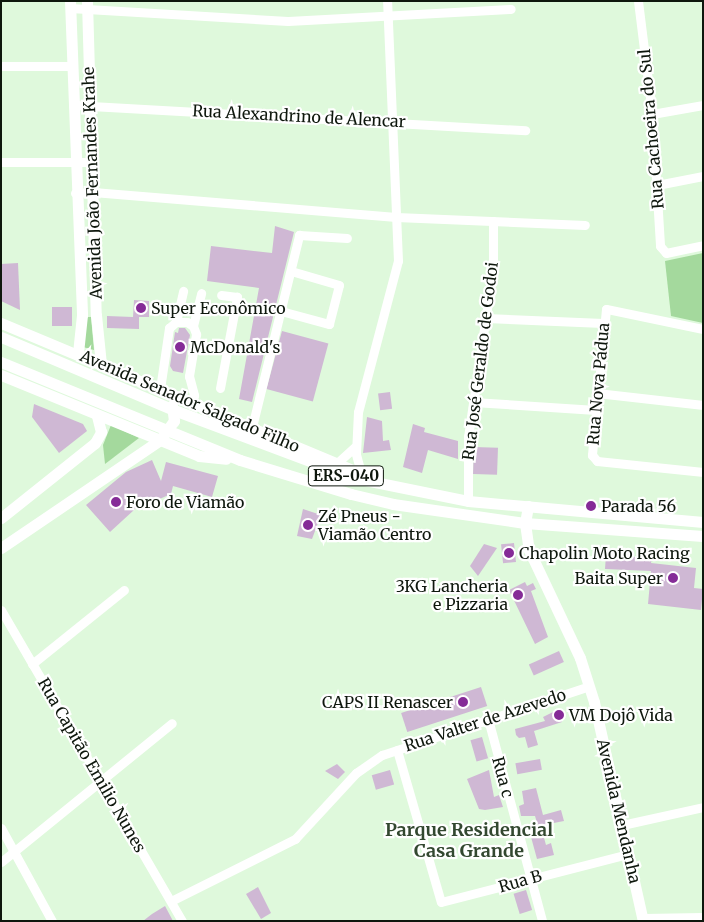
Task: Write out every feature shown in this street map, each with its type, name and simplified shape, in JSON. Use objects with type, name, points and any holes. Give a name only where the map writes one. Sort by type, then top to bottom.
[{"type":"main road","name":"Avenida João Fernandes Krahe","points":[[70,5],[75,193],[82,315],[78,354]]},
{"type":"main road","name":"Avenida João Fernandes Krahe","points":[[87,5],[94,192],[96,315],[101,364]]},
{"type":"main road","points":[[82,315],[96,315]]},
{"type":"main road","name":"Avenida Senador Salgado Filho","points":[[1,323],[361,473],[378,483]]},
{"type":"main road","name":"Avenida Senador Salgado Filho","points":[[1,337],[174,410],[314,464],[378,483],[468,501],[703,522]]},
{"type":"main road","name":"Avenida Senador Salgado Filho","points":[[1,362],[240,460],[302,481],[393,504],[525,523],[703,536]]},
{"type":"main road","name":"Avenida Senador Salgado Filho","points":[[1,375],[97,416],[199,456],[240,460]]},
{"type":"main road","points":[[1,548],[160,440],[174,421],[174,410],[162,390]]},
{"type":"main road","points":[[1,518],[95,443],[101,432],[97,416]]},
{"type":"main road","points":[[145,450],[175,446]]},
{"type":"main road","name":"Avenida Mendanha","points":[[528,506],[525,523],[529,550],[580,658],[589,686],[643,919]]},
{"type":"street","points":[[361,473],[355,447],[358,412],[398,261],[387,1]]},
{"type":"street","name":"Rua Cachoeira do Sul","points":[[638,1],[652,114],[660,246],[666,253],[703,245]]},
{"type":"street","points":[[70,5],[288,21],[510,10]]},
{"type":"street","points":[[1,66],[72,66]]},
{"type":"street","name":"Rua Alexandrino de Alencar","points":[[73,105],[90,104],[525,130]]},
{"type":"street","points":[[652,114],[703,104]]},
{"type":"street","points":[[1,162],[92,162]]},
{"type":"street","points":[[657,186],[703,176]]},
{"type":"street","points":[[75,193],[94,192],[396,217],[585,225]]},
{"type":"street","name":"Rua José Geraldo de Godoi","points":[[468,501],[468,437],[493,268],[493,221]]},
{"type":"street","points":[[252,427],[299,235],[348,238]]},
{"type":"street","points":[[281,311],[329,324],[339,285],[291,271]]},
{"type":"street","points":[[162,390],[170,328],[176,322],[183,291]]},
{"type":"street","points":[[192,403],[194,395],[189,376],[196,334],[193,326],[201,293]]},
{"type":"street","points":[[220,388],[237,298],[221,295]]},
{"type":"street","name":"Rua Nova Pádua","points":[[703,329],[606,309],[603,323],[593,458],[703,472]]},
{"type":"street","points":[[486,318],[603,323]]},
{"type":"street","points":[[176,322],[193,326]]},
{"type":"street","points":[[210,345],[227,350]]},
{"type":"street","points":[[597,393],[703,405]]},
{"type":"street","points":[[473,402],[596,410]]},
{"type":"street","points":[[337,463],[355,447]]},
{"type":"street","points":[[32,664],[124,590]]},
{"type":"street","name":"Rua Capitão Emilio Nunes","points":[[1,610],[102,780],[182,921]]},
{"type":"street","name":"Rua Valter de Azevedo","points":[[171,901],[295,839],[356,773],[382,755],[589,686]]},
{"type":"street","name":"Rua c","points":[[488,719],[542,921]]},
{"type":"street","points":[[1,862],[172,724]]},
{"type":"street","name":"Rua B","points":[[397,750],[441,902],[530,877],[628,854]]},
{"type":"street","points":[[622,826],[703,807]]},
{"type":"street","points":[[1,828],[52,921]]},
{"type":"street","points":[[643,919],[703,917]]},
{"type":"green space","points":[[703,253],[703,323],[671,316],[665,261]]},
{"type":"green space","points":[[83,317],[91,317],[94,350],[83,347]]},
{"type":"green space","points":[[111,425],[139,438],[105,464],[103,445]]},
{"type":"building","points":[[275,226],[294,232],[252,402],[239,399],[259,288],[207,281],[211,246],[272,253]]},
{"type":"building","points":[[18,263],[20,310],[1,301],[1,264]]},
{"type":"building","name":"Super Econômico","points":[[134,300],[149,301],[149,317],[139,317],[139,329],[107,328],[107,316],[133,317]]},
{"type":"building","points":[[52,307],[72,307],[72,326],[52,326]]},
{"type":"building","name":"McDonald's","points":[[179,328],[185,328],[190,335],[183,373],[173,371],[170,366],[175,332],[178,333]]},
{"type":"building","points":[[282,331],[328,343],[313,401],[266,389]]},
{"type":"building","points":[[390,392],[392,409],[380,410],[378,393]]},
{"type":"building","points":[[34,404],[83,424],[87,431],[59,453],[32,417]]},
{"type":"building","points":[[367,417],[382,421],[383,441],[389,440],[391,450],[363,453]]},
{"type":"building","points":[[413,424],[425,428],[424,432],[458,441],[458,459],[428,450],[422,473],[403,467]]},
{"type":"building","points":[[474,447],[498,448],[497,475],[473,474]]},
{"type":"building","points":[[152,460],[161,481],[166,462],[218,476],[212,497],[173,486],[171,494],[148,504],[146,499],[110,532],[86,505],[126,472]]},
{"type":"building","name":"Zé Pneus - Viamão Centro","points":[[303,509],[321,515],[312,539],[297,536]]},
{"type":"building","name":"Chapolin Moto Racing","points":[[514,543],[516,562],[503,563],[501,544]]},
{"type":"building","points":[[484,544],[497,548],[478,576],[470,566]]},
{"type":"building","name":"Baita Super","points":[[606,555],[652,558],[651,563],[696,568],[694,588],[703,589],[701,610],[648,604],[651,571],[605,569]]},
{"type":"building","points":[[525,582],[527,586],[533,583],[536,589],[531,591],[548,637],[535,644],[509,590]]},
{"type":"building","points":[[559,651],[564,662],[534,675],[529,664]]},
{"type":"building","points":[[481,687],[487,706],[407,732],[401,713]]},
{"type":"building","points":[[557,710],[562,722],[534,731],[538,745],[528,748],[525,737],[519,738],[516,735],[515,729],[545,721],[543,717]]},
{"type":"building","points":[[482,737],[488,758],[477,761],[470,740]]},
{"type":"building","points":[[540,759],[542,770],[517,774],[515,763]]},
{"type":"building","points":[[337,764],[345,772],[338,779],[325,771]]},
{"type":"building","points":[[390,770],[394,784],[376,790],[372,775]]},
{"type":"building","points":[[489,770],[494,797],[499,795],[503,807],[479,809],[467,779]]},
{"type":"building","points":[[536,788],[543,815],[561,810],[564,821],[538,826],[535,816],[521,816],[519,806],[524,804],[522,791]]},
{"type":"building","points":[[543,834],[546,845],[551,843],[554,855],[537,859],[531,837]]},
{"type":"building","points":[[258,887],[271,913],[261,919],[246,894]]},
{"type":"building","points":[[526,890],[532,910],[520,914],[514,894]]},
{"type":"building","points":[[165,906],[173,921],[143,921],[152,914]]},
{"type":"place","name":"Super Econômico","points":[[141,308]]},
{"type":"place","name":"McDonald's","points":[[180,347]]},
{"type":"place","name":"Foro de Viamão","points":[[116,502]]},
{"type":"place","name":"Parada 56","points":[[591,506]]},
{"type":"place","name":"Zé Pneus - Viamão Centro","points":[[308,525]]},
{"type":"place","name":"Chapolin Moto Racing","points":[[509,553]]},
{"type":"place","name":"Baita Super","points":[[673,578]]},
{"type":"place","name":"3KG Lancheria e Pizzaria","points":[[518,595]]},
{"type":"place","name":"CAPS II Renascer","points":[[463,702]]},
{"type":"place","name":"VM Dojô Vida","points":[[559,715]]},
{"type":"district","name":"Parque Residencial Casa Grande","points":[[469,841]]}]
